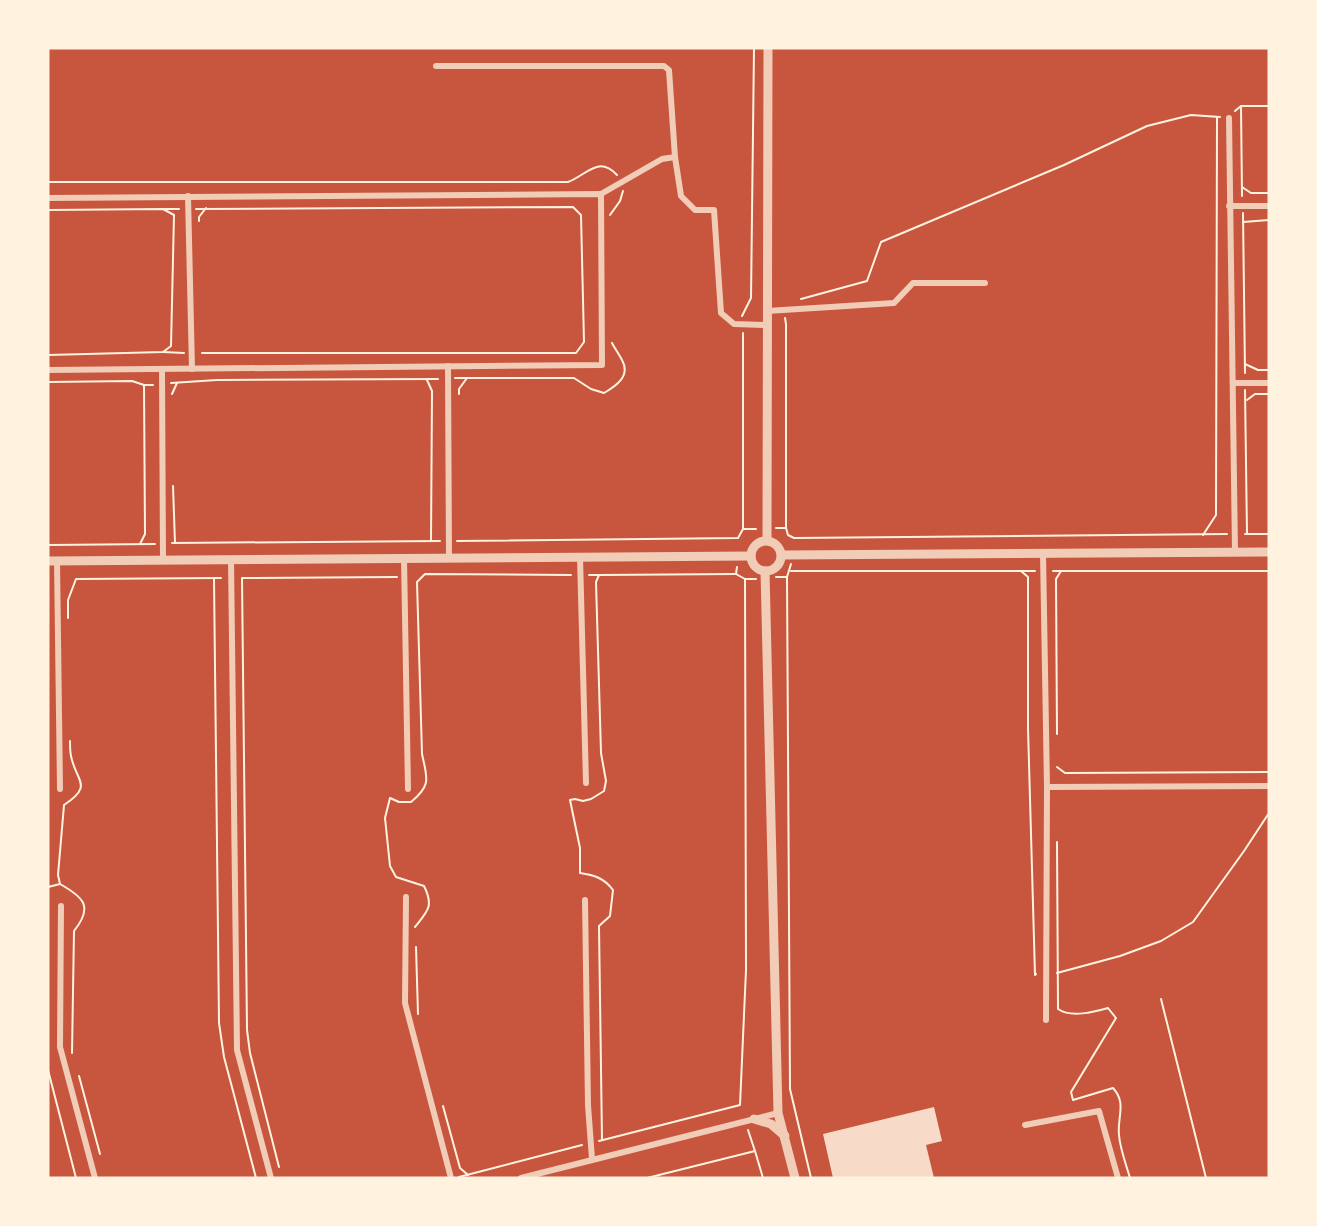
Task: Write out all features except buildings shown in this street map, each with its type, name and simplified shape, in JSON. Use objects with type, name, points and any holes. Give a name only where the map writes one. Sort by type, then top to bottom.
[{"type":"street","points":[[767,540],[768,48]]},
{"type":"street","points":[[436,66],[664,66],[669,70],[675,157],[681,196],[694,210],[714,210],[721,313],[734,324],[767,324]]},
{"type":"street","points":[[1229,118],[1235,552]]},
{"type":"street","points":[[48,198],[601,194],[662,159],[675,157]]},
{"type":"street","points":[[48,370],[602,365],[601,194]]},
{"type":"street","points":[[188,196],[192,369]]},
{"type":"street","points":[[1229,206],[1269,206]]},
{"type":"street","points":[[767,311],[894,303],[913,283],[985,283]]},
{"type":"street","points":[[448,366],[449,558]]},
{"type":"street","points":[[162,369],[163,559]]},
{"type":"street","points":[[1234,383],[1269,382]]},
{"type":"street","points":[[767,540],[777,545],[782,555],[778,565],[765,571],[756,567],[751,556],[755,545],[767,540]]},
{"type":"street","points":[[782,555],[1269,552]]},
{"type":"street","points":[[1043,553],[1047,787],[1046,1020]]},
{"type":"street","points":[[60,789],[53,561],[751,556]]},
{"type":"street","points":[[580,557],[586,783]]},
{"type":"street","points":[[404,558],[408,789]]},
{"type":"street","points":[[231,559],[237,1050],[271,1178]]},
{"type":"street","points":[[765,571],[778,1113],[795,1178]]},
{"type":"street","points":[[1047,787],[1269,786]]},
{"type":"street","points":[[406,897],[405,1003],[451,1178]]},
{"type":"street","points":[[585,900],[588,1105],[592,1159]]},
{"type":"street","points":[[61,906],[60,1047],[94,1178]]},
{"type":"street","points":[[1025,1125],[1099,1112],[1118,1178]]},
{"type":"street","points":[[521,1178],[778,1113]]},
{"type":"street","points":[[754,1119],[771,1124],[785,1136]]},
{"type":"path","points":[[48,545],[738,537],[743,529],[742,313],[751,298],[754,48]]},
{"type":"path","points":[[802,298],[867,280],[881,242],[1064,165],[1147,126],[1191,115],[1229,118],[1240,106],[1269,106]]},
{"type":"path","points":[[1240,106],[1247,534]]},
{"type":"path","points":[[1203,535],[1216,515],[1217,117]]},
{"type":"path","points":[[48,182],[568,182],[579,178],[585,171],[604,166],[612,169],[623,190],[620,201],[611,213],[608,222]]},
{"type":"path","points":[[1242,187],[1251,193],[1269,193]]},
{"type":"path","points":[[48,210],[573,207],[581,215],[584,342],[576,353],[163,352],[48,355]]},
{"type":"path","points":[[163,209],[174,215],[171,346],[163,352]]},
{"type":"path","points":[[1243,222],[1269,220]]},
{"type":"path","points":[[782,310],[786,324],[786,528],[788,535],[794,538],[1269,534]]},
{"type":"path","points":[[48,382],[132,381],[144,385],[217,380],[574,378],[591,389],[604,393],[616,386],[625,370],[623,360],[612,343]]},
{"type":"path","points":[[1245,364],[1258,370],[1269,370]]},
{"type":"path","points":[[458,400],[459,388],[467,378]]},
{"type":"path","points":[[426,379],[432,392],[431,541]]},
{"type":"path","points":[[140,544],[145,534],[144,385]]},
{"type":"path","points":[[1246,401],[1255,394],[1269,394]]},
{"type":"path","points":[[743,529],[786,528]]},
{"type":"path","points":[[791,571],[1269,571]]},
{"type":"path","points":[[1021,571],[1028,577],[1028,728],[1035,975],[1058,972],[1120,956],[1161,941],[1193,922],[1269,813]]},
{"type":"path","points":[[1057,743],[1056,579],[1061,571]]},
{"type":"path","points":[[415,926],[429,910],[429,896],[424,886],[396,877],[390,866],[385,818],[390,798],[399,802],[411,802],[423,793],[427,779],[422,754],[417,582],[425,574],[736,574]]},
{"type":"path","points":[[599,575],[596,582],[601,753],[606,781],[603,791],[591,799],[570,801],[580,848],[580,873],[591,874],[606,881],[613,890],[610,916],[599,926],[602,1141]]},
{"type":"path","points":[[279,1167],[250,1053],[247,1030],[242,578],[422,577]]},
{"type":"path","points":[[788,577],[790,1089],[811,1178]]},
{"type":"path","points":[[214,578],[219,1023],[224,1057],[256,1178]]},
{"type":"path","points":[[68,624],[68,600],[76,579],[231,578]]},
{"type":"path","points":[[457,1178],[740,1105],[746,970],[746,579]]},
{"type":"path","points":[[60,884],[58,875],[64,805],[81,789],[82,781],[71,757],[70,738]]},
{"type":"path","points":[[1057,787],[1057,767],[1065,773],[1269,772]]},
{"type":"path","points":[[1057,833],[1058,1009],[1074,1014],[1108,1008],[1116,1018],[1071,1092],[1073,1100],[1113,1088],[1119,1095],[1121,1104],[1119,1135],[1130,1178]]},
{"type":"path","points":[[48,887],[60,884],[77,893],[84,901],[84,915],[74,930],[72,1053]]},
{"type":"path","points":[[416,938],[419,1019]]},
{"type":"path","points":[[1161,999],[1206,1178]]},
{"type":"path","points":[[48,1070],[76,1178]]},
{"type":"path","points":[[77,1072],[100,1156]]},
{"type":"path","points":[[441,1099],[460,1168],[468,1175]]},
{"type":"path","points":[[646,1178],[755,1151],[763,1178]]}]
